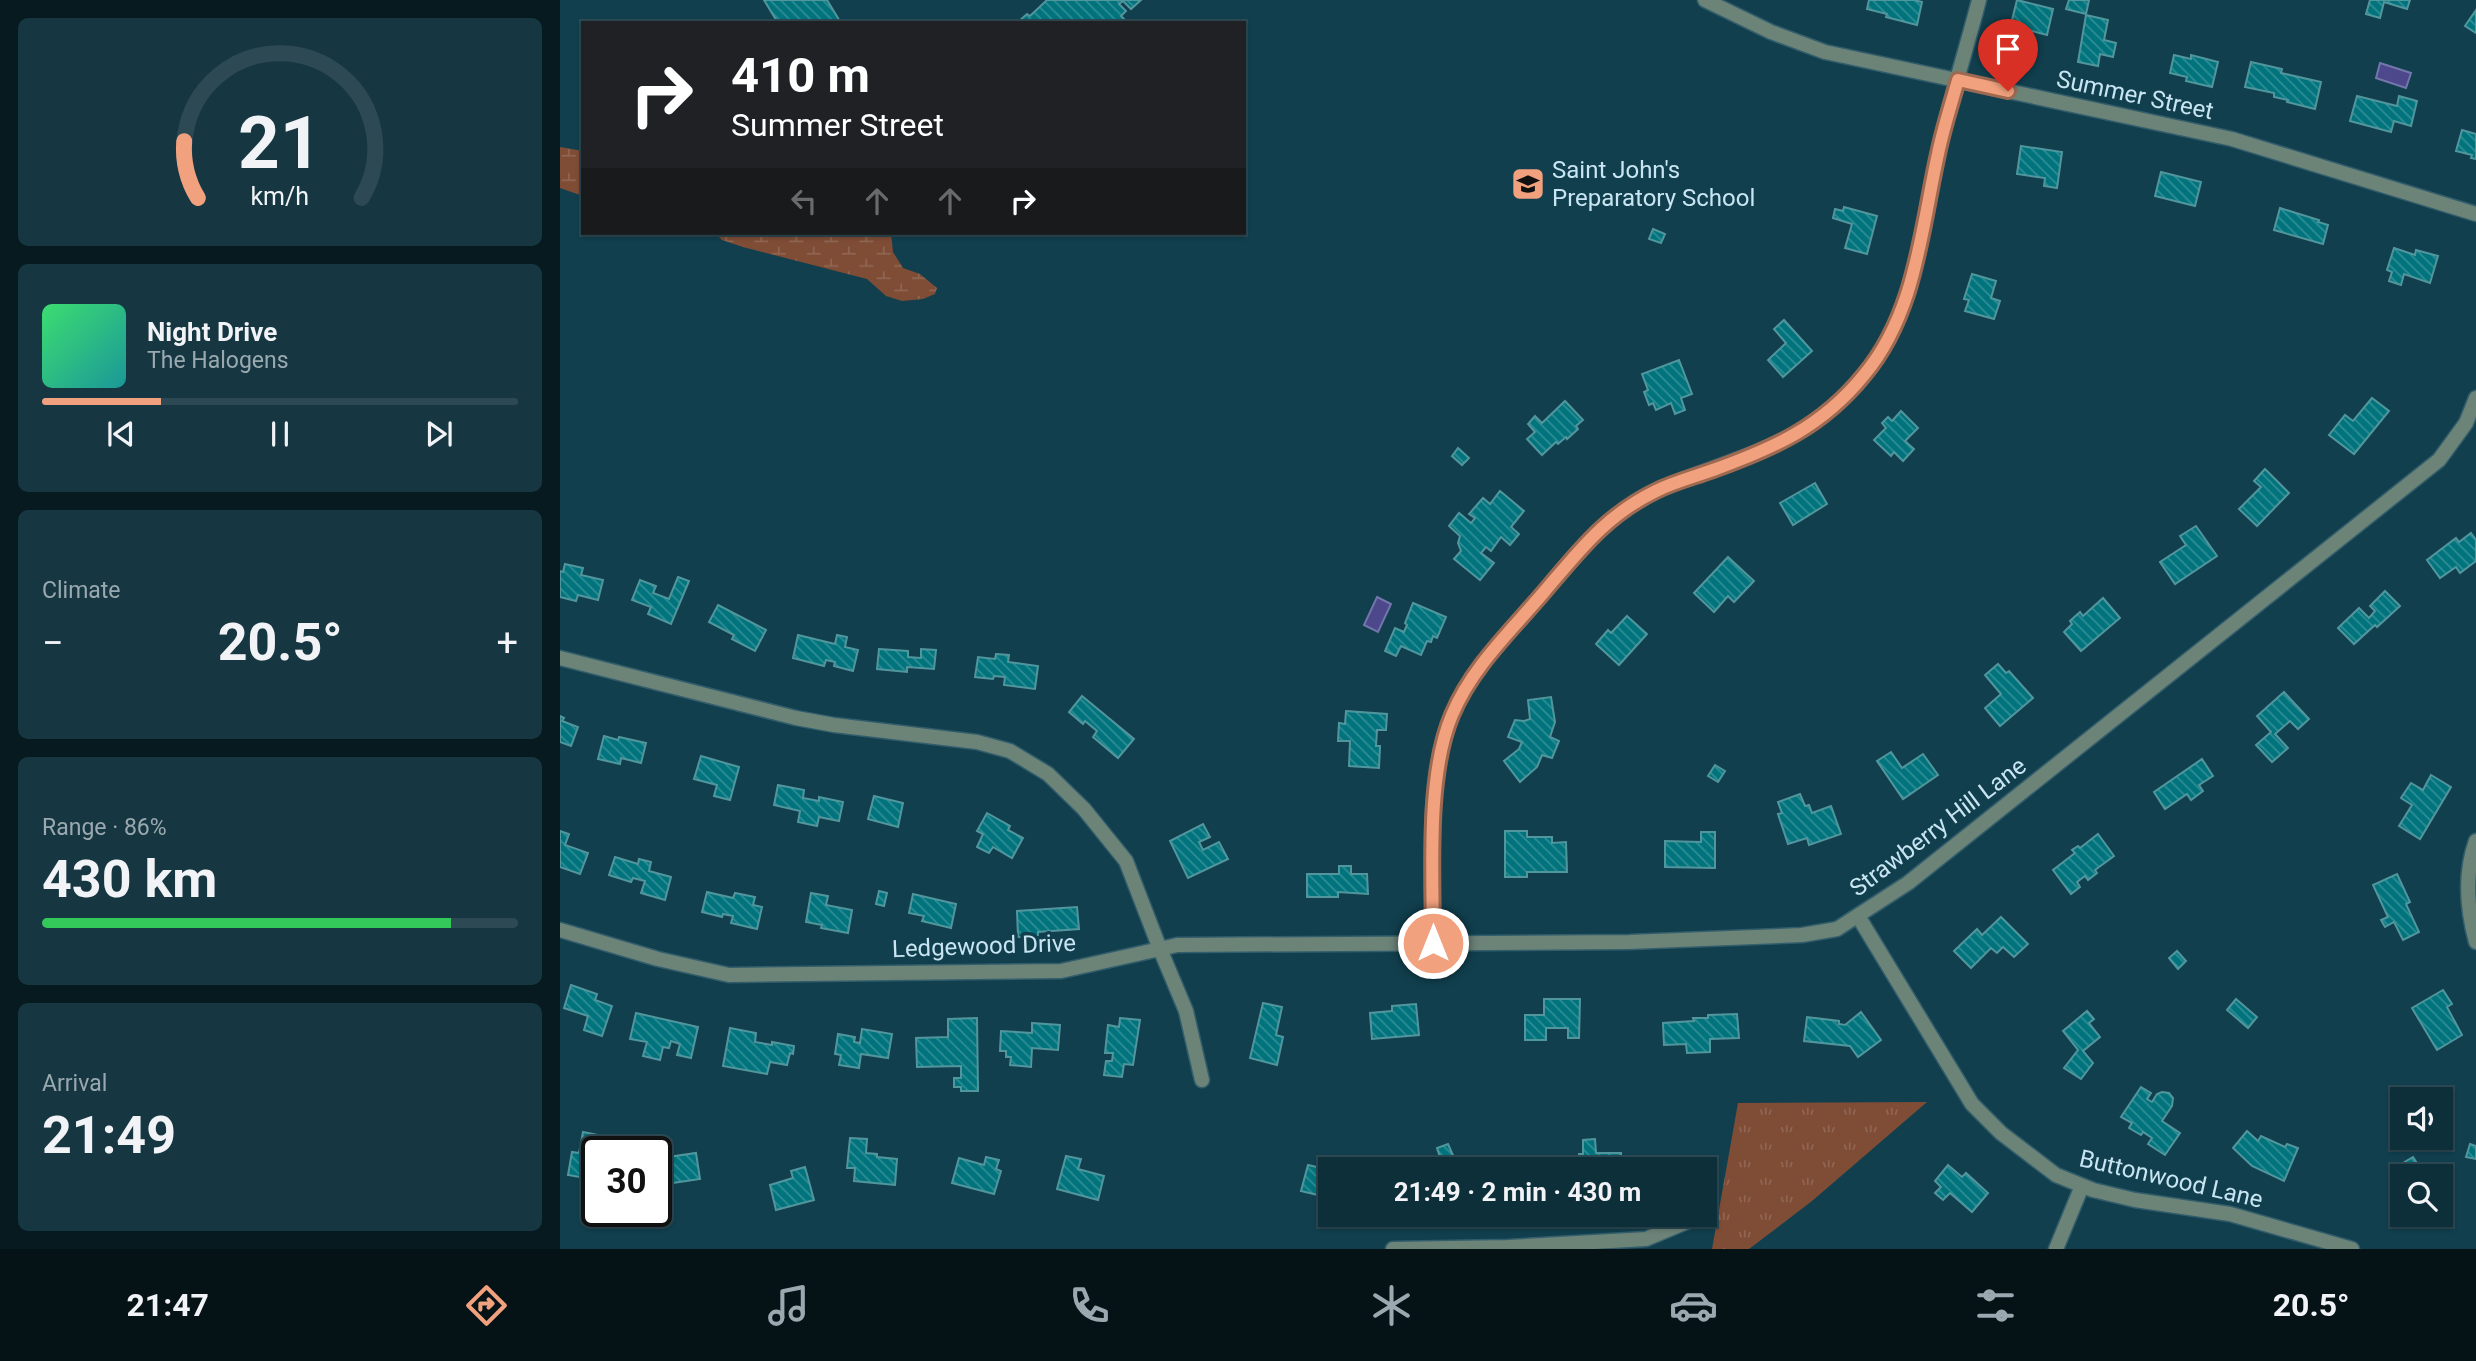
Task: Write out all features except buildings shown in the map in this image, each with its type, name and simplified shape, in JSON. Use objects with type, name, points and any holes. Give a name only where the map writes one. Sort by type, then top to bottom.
[{"type":"street","name":"Summer Street","points":[[1704,0],[1771,32],[1825,52],[2232,139],[2476,214]]},
{"type":"street","points":[[1433,943],[1433,830],[1437,766],[1452,713],[1471,680],[1586,541],[1606,523],[1659,489],[1772,446],[1815,424],[1864,375],[1882,351],[1903,309],[1915,269],[1938,152],[1979,0]]},
{"type":"street","name":"Strawberry Hill Lane","points":[[1160,949],[1177,945],[1629,942],[1802,935],[1837,929],[1908,883],[2439,460],[2466,424],[2476,398]]},
{"type":"street","points":[[560,658],[808,720],[977,742],[1010,751],[1048,774],[1084,809],[1126,861],[1186,1011],[1202,1080]]},
{"type":"street","points":[[2476,841],[2468,879],[2470,918],[2476,943]]},
{"type":"street","name":"Buttonwood Lane","points":[[1858,916],[1972,1104],[2001,1133],[2056,1175],[2082,1186],[2135,1200],[2230,1214],[2352,1249]]},
{"type":"street","name":"Ledgewood Drive","points":[[560,930],[729,975],[1061,971],[1160,949]]},
{"type":"street","points":[[2056,1249],[2068,1226],[2082,1186]]},
{"type":"street","points":[[1393,1249],[1508,1247],[1646,1239],[1673,1227]]},
{"type":"green space","points":[[560,147],[581,151],[581,195],[560,188]]},
{"type":"green space","points":[[717,235],[891,235],[893,252],[903,268],[920,274],[937,288],[935,294],[923,299],[902,301],[886,296],[867,279],[722,240]]},
{"type":"green space","points":[[1927,1102],[1812,1201],[1749,1249],[1712,1249],[1738,1103]]},
{"type":"shaded area","points":[[2380,63],[2411,73],[2406,88],[2376,78]]},
{"type":"shaded area","points":[[1377,597],[1391,604],[1378,632],[1364,625]]},
{"type":"place","name":"Saint John's Preparatory School","points":[[1528,184]]},
{"type":"route","points":[[1433,943],[1433,830],[1437,766],[1452,713],[1471,680],[1586,541],[1606,523],[1659,489],[1772,446],[1815,424],[1864,375],[1882,351],[1903,309],[1915,269],[1938,152],[1958,80],[2008,91]]}]
